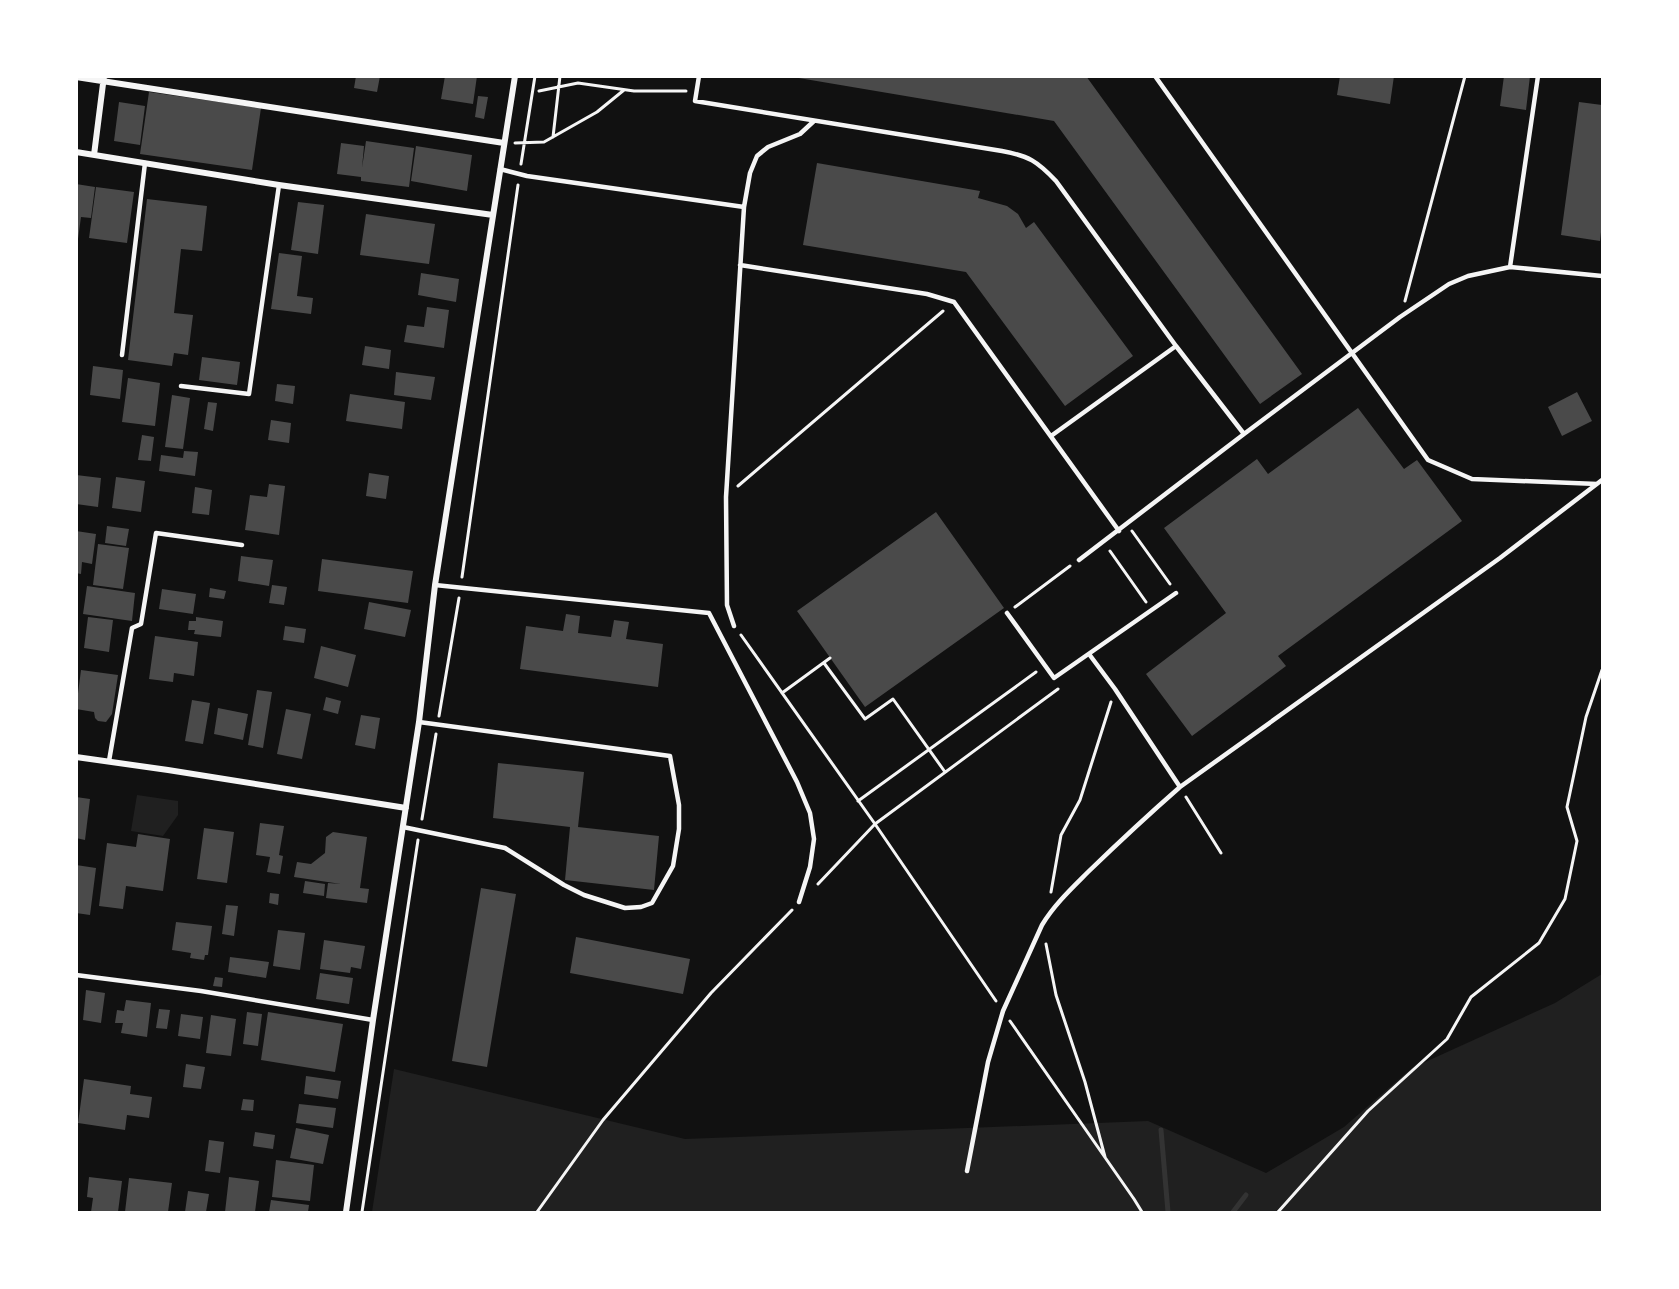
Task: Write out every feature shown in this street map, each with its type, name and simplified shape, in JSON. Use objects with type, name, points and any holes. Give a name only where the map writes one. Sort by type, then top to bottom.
[{"type":"street","points":[[346,1212],[419,722],[435,585],[515,76]]},
{"type":"street","points":[[76,77],[104,79],[504,143]]},
{"type":"street","points":[[94,155],[104,79]]},
{"type":"street","points":[[76,152],[279,185],[493,215]]},
{"type":"street","points":[[76,757],[406,808]]},
{"type":"lane","points":[[699,76],[695,101],[1002,151],[1033,160],[1056,181],[1244,434]]},
{"type":"lane","points":[[1155,76],[1428,460],[1473,479],[1597,484]]},
{"type":"lane","points":[[1510,267],[1538,76]]},
{"type":"lane","points":[[734,626],[727,605],[726,497],[744,207],[750,173],[757,156],[768,147],[800,134],[814,121]]},
{"type":"lane","points":[[122,355],[145,163]]},
{"type":"lane","points":[[500,169],[520,174],[744,207]]},
{"type":"lane","points":[[182,386],[249,394],[279,185]]},
{"type":"lane","points":[[740,265],[927,294],[954,302],[1119,531]]},
{"type":"lane","points":[[1079,560],[1244,434],[1449,284],[1467,276],[1510,267],[1602,276]]},
{"type":"lane","points":[[1051,436],[1176,345]]},
{"type":"lane","points":[[967,1171],[988,1062],[1004,1011],[1049,913],[1128,832],[1180,788],[1500,558],[1602,480]]},
{"type":"lane","points":[[109,761],[132,628],[141,624],[156,533],[242,545]]},
{"type":"lane","points":[[435,585],[709,613],[797,782],[810,813],[814,839],[810,867],[799,902]]},
{"type":"lane","points":[[1007,613],[1054,678],[1176,593]]},
{"type":"lane","points":[[1089,654],[1115,689],[1180,788]]},
{"type":"lane","points":[[403,827],[505,848],[584,895],[625,908],[641,907],[652,903],[673,866],[679,829],[680,805],[670,756],[419,722]]},
{"type":"lane","points":[[76,975],[201,991],[373,1020]]},
{"type":"path","points":[[362,1212],[420,830],[461,586],[535,76]]},
{"type":"path","points":[[553,137],[560,76]]},
{"type":"path","points":[[1401,318],[1465,76]]},
{"type":"path","points":[[539,91],[578,83],[625,90],[697,91]]},
{"type":"path","points":[[504,143],[543,142],[597,112],[625,90]]},
{"type":"path","points":[[726,497],[954,302]]},
{"type":"path","points":[[1127,525],[1176,593]]},
{"type":"path","points":[[1104,542],[1152,610]]},
{"type":"path","points":[[1028,597],[1079,560]]},
{"type":"path","points":[[734,626],[858,801],[1045,666]]},
{"type":"path","points":[[782,693],[830,657]]},
{"type":"path","points":[[824,663],[865,719],[893,699],[945,772]]},
{"type":"path","points":[[1278,1212],[1368,1111],[1447,1039],[1471,997],[1539,942],[1565,899],[1577,841],[1568,807],[1586,717],[1602,670]]},
{"type":"path","points":[[816,886],[875,824],[1058,689],[1054,678]]},
{"type":"path","points":[[1049,913],[1061,835],[1080,800],[1115,689]]},
{"type":"path","points":[[1180,788],[1221,853]]},
{"type":"path","points":[[537,1212],[603,1120],[711,993],[799,902]]},
{"type":"path","points":[[1042,925],[1056,995],[1085,1082],[1106,1160]]},
{"type":"shaded area","points":[[137,795],[178,801],[178,815],[163,836],[131,831]]},
{"type":"shaded area","points":[[1602,974],[1602,1212],[372,1212],[394,1069],[685,1139],[1148,1121],[1266,1173],[1344,1127],[1412,1068],[1555,1003]]},
{"type":"building","points":[[356,76],[380,76],[377,92],[354,88]]},
{"type":"building","points":[[445,76],[477,76],[473,104],[441,99]]},
{"type":"building","points":[[787,76],[1086,76],[1302,374],[1260,404],[1054,121]]},
{"type":"building","points":[[1340,76],[1394,76],[1390,104],[1337,95]]},
{"type":"building","points":[[1504,76],[1530,76],[1526,110],[1500,106]]},
{"type":"building","points":[[149,92],[261,108],[252,170],[140,154]]},
{"type":"building","points":[[478,96],[488,97],[484,119],[475,117]]},
{"type":"building","points":[[119,102],[145,106],[140,145],[114,141]]},
{"type":"building","points":[[1579,102],[1602,105],[1600,241],[1561,235]]},
{"type":"building","points":[[366,141],[414,148],[409,187],[361,181],[361,177],[337,174],[341,143],[364,146],[362,168]]},
{"type":"building","points":[[416,146],[472,155],[467,191],[411,181]]},
{"type":"building","points":[[817,163],[980,191],[978,198],[1007,206],[1018,214],[1026,228],[1034,222],[1133,356],[1065,406],[966,272],[803,245]]},
{"type":"building","points":[[76,184],[95,187],[91,218],[81,217],[78,239]]},
{"type":"building","points":[[96,187],[134,192],[127,243],[89,238]]},
{"type":"building","points":[[147,199],[207,206],[202,251],[181,249],[174,313],[193,315],[188,355],[174,353],[172,366],[128,360]]},
{"type":"building","points":[[298,202],[324,205],[318,254],[291,250]]},
{"type":"building","points":[[366,214],[435,224],[429,264],[360,255]]},
{"type":"building","points":[[279,253],[302,256],[297,296],[313,298],[311,314],[271,309]]},
{"type":"building","points":[[421,273],[459,279],[456,302],[418,295]]},
{"type":"building","points":[[427,307],[449,310],[444,348],[404,342],[407,325],[424,327]]},
{"type":"building","points":[[365,346],[391,350],[389,369],[362,365]]},
{"type":"building","points":[[202,357],[240,362],[237,385],[199,380]]},
{"type":"building","points":[[93,366],[123,370],[120,399],[90,395]]},
{"type":"building","points":[[396,372],[435,377],[431,400],[394,395]]},
{"type":"building","points":[[128,378],[160,383],[155,426],[122,422]]},
{"type":"building","points":[[277,384],[295,386],[293,404],[275,401]]},
{"type":"building","points":[[1577,392],[1592,421],[1562,436],[1548,407]]},
{"type":"building","points":[[350,394],[405,402],[402,429],[346,421]]},
{"type":"building","points":[[172,395],[190,398],[183,449],[165,447]]},
{"type":"building","points":[[208,402],[217,403],[213,431],[204,429]]},
{"type":"building","points":[[1358,408],[1404,469],[1417,460],[1462,521],[1278,656],[1286,666],[1192,736],[1146,674],[1226,613],[1164,528],[1257,459],[1268,474]]},
{"type":"building","points":[[271,420],[291,423],[289,443],[268,440]]},
{"type":"building","points":[[142,435],[154,437],[151,461],[138,460]]},
{"type":"building","points":[[184,451],[198,452],[195,476],[159,471],[161,455],[183,458]]},
{"type":"building","points":[[369,473],[389,476],[386,499],[366,496]]},
{"type":"building","points":[[76,475],[101,478],[98,507],[76,504]]},
{"type":"building","points":[[116,477],[145,481],[141,512],[112,508]]},
{"type":"building","points":[[269,484],[285,486],[279,535],[245,530],[250,495],[267,497]]},
{"type":"building","points":[[195,487],[212,490],[209,515],[192,513]]},
{"type":"building","points":[[936,512],[1004,608],[865,707],[797,611]]},
{"type":"building","points":[[107,526],[129,529],[126,546],[105,543]]},
{"type":"building","points":[[76,531],[96,534],[92,564],[82,562],[81,574],[76,573]]},
{"type":"building","points":[[98,544],[129,548],[123,589],[93,585]]},
{"type":"building","points":[[241,556],[273,560],[269,586],[238,581]]},
{"type":"building","points":[[322,559],[413,571],[408,603],[318,591]]},
{"type":"building","points":[[272,585],[287,587],[284,605],[269,603]]},
{"type":"building","points":[[87,586],[135,593],[132,621],[83,614]]},
{"type":"building","points":[[210,588],[226,591],[224,599],[209,597]]},
{"type":"building","points":[[162,589],[196,594],[193,614],[159,609]]},
{"type":"building","points":[[369,602],[411,610],[405,637],[364,629]]},
{"type":"building","points":[[566,614],[580,616],[578,633],[611,637],[614,620],[629,622],[626,639],[663,644],[658,687],[520,669],[526,626],[563,631]]},
{"type":"building","points":[[88,617],[113,620],[109,652],[84,648]]},
{"type":"building","points":[[196,617],[223,621],[221,637],[194,634],[195,630],[188,630],[189,621],[196,621]]},
{"type":"building","points":[[285,626],[306,629],[304,643],[283,640]]},
{"type":"building","points":[[155,636],[198,642],[194,676],[174,673],[173,682],[149,679]]},
{"type":"building","points":[[321,646],[356,655],[348,687],[314,678]]},
{"type":"building","points":[[81,670],[118,675],[112,714],[106,722],[98,721],[94,712],[76,709]]},
{"type":"building","points":[[257,690],[272,692],[263,748],[248,745]]},
{"type":"building","points":[[326,697],[341,701],[338,714],[323,710]]},
{"type":"building","points":[[192,700],[210,703],[203,744],[185,741]]},
{"type":"building","points":[[218,708],[248,714],[243,740],[214,734]]},
{"type":"building","points":[[286,709],[311,714],[302,759],[277,754]]},
{"type":"building","points":[[361,715],[380,718],[375,749],[355,745]]},
{"type":"building","points":[[498,763],[584,772],[578,827],[659,836],[654,890],[565,880],[570,827],[493,818]]},
{"type":"building","points":[[76,797],[90,799],[85,840],[76,838]]},
{"type":"building","points":[[260,823],[284,826],[279,855],[283,856],[280,874],[267,872],[270,857],[256,855]]},
{"type":"building","points":[[204,828],[234,832],[227,883],[197,879]]},
{"type":"building","points":[[333,832],[367,837],[360,888],[369,889],[367,903],[326,898],[328,883],[341,884],[294,877],[297,862],[311,864],[325,853],[326,837]]},
{"type":"building","points":[[138,834],[170,839],[163,891],[126,886],[123,909],[99,906],[107,843],[136,847]]},
{"type":"building","points":[[76,865],[96,868],[90,915],[76,913]]},
{"type":"building","points":[[305,881],[325,884],[324,896],[303,893]]},
{"type":"building","points":[[481,888],[516,894],[487,1067],[452,1061]]},
{"type":"building","points":[[270,893],[279,894],[278,905],[269,903]]},
{"type":"building","points":[[226,905],[238,906],[234,936],[222,934]]},
{"type":"building","points":[[176,922],[212,926],[208,955],[205,955],[204,960],[190,958],[191,953],[172,950]]},
{"type":"building","points":[[278,930],[305,933],[300,970],[273,966]]},
{"type":"building","points":[[576,937],[690,959],[683,994],[570,973]]},
{"type":"building","points":[[324,940],[365,946],[361,969],[351,967],[350,973],[320,969]]},
{"type":"building","points":[[230,957],[269,962],[266,978],[228,972]]},
{"type":"building","points":[[320,973],[353,978],[349,1004],[316,999]]},
{"type":"building","points":[[215,977],[223,978],[222,987],[213,986]]},
{"type":"building","points":[[86,990],[105,993],[101,1023],[83,1020]]},
{"type":"building","points":[[126,1000],[151,1003],[147,1037],[121,1033],[123,1023],[115,1023],[117,1010],[124,1011]]},
{"type":"building","points":[[159,1009],[170,1010],[167,1029],[156,1028]]},
{"type":"building","points":[[247,1012],[262,1014],[258,1046],[243,1044]]},
{"type":"building","points":[[268,1012],[343,1024],[335,1072],[261,1060]]},
{"type":"building","points":[[181,1014],[203,1017],[200,1039],[178,1036]]},
{"type":"building","points":[[211,1015],[236,1019],[231,1056],[206,1053]]},
{"type":"building","points":[[186,1064],[205,1067],[201,1089],[183,1087]]},
{"type":"building","points":[[306,1076],[341,1081],[338,1099],[304,1094]]},
{"type":"building","points":[[84,1079],[131,1086],[130,1094],[152,1097],[149,1118],[127,1115],[125,1130],[78,1123]]},
{"type":"building","points":[[243,1099],[254,1100],[253,1111],[241,1110]]},
{"type":"building","points":[[299,1104],[336,1108],[333,1128],[296,1123]]},
{"type":"building","points":[[296,1128],[329,1135],[323,1164],[290,1158]]},
{"type":"building","points":[[255,1132],[275,1135],[273,1149],[253,1146]]},
{"type":"building","points":[[209,1140],[224,1142],[220,1173],[205,1171]]},
{"type":"building","points":[[276,1160],[314,1165],[310,1201],[272,1197]]},
{"type":"building","points":[[89,1177],[122,1181],[118,1212],[91,1212],[93,1198],[87,1197]]},
{"type":"building","points":[[229,1177],[259,1181],[255,1212],[225,1212]]},
{"type":"building","points":[[129,1178],[172,1183],[168,1212],[125,1212]]},
{"type":"building","points":[[188,1191],[209,1194],[206,1212],[185,1212]]},
{"type":"building","points":[[271,1200],[309,1205],[308,1212],[269,1212]]},
{"type":"waterway","points":[[1161,1130],[1168,1212]]},
{"type":"waterway","points":[[1233,1212],[1246,1195]]}]
